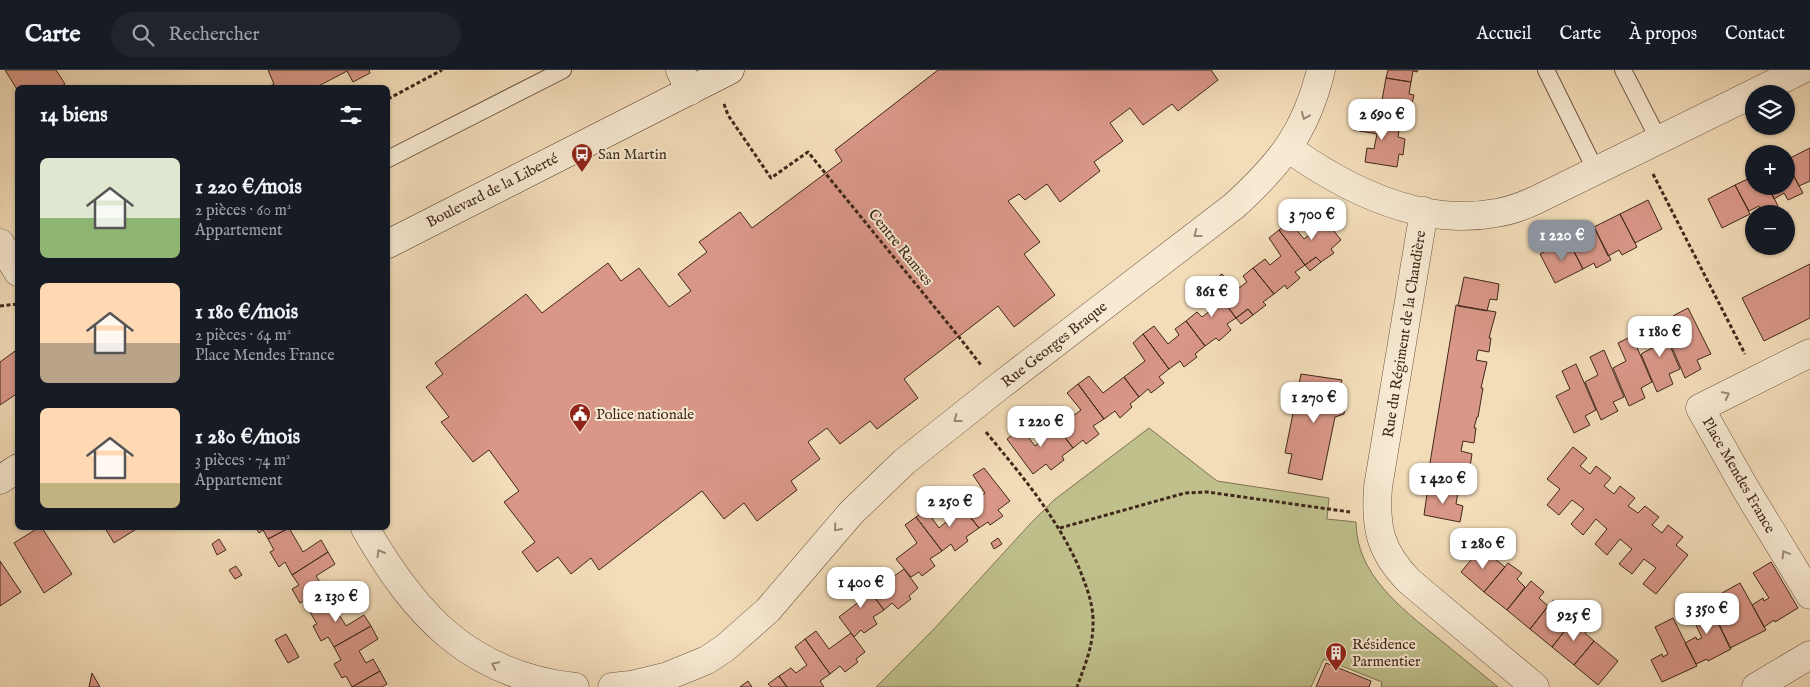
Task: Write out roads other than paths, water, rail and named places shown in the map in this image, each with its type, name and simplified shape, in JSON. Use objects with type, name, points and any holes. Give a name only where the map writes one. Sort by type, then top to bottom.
[{"type":"street","name":"Rue Georges Braque","points":[[612,687],[630,685],[668,676],[706,660],[725,648],[768,610],[836,529],[904,462],[1234,206],[1260,182],[1288,148],[1312,101],[1321,70]]},
{"type":"street","name":"Rue du Régiment de la Chaudière","points":[[1288,148],[1304,159],[1366,193],[1405,208],[1463,216],[1496,213],[1536,200],[1801,70]]},
{"type":"street","name":"Boulevard de la Liberté","points":[[390,243],[685,80],[723,74]]},
{"type":"street","name":"Rue du Régiment de la Chaudière","points":[[1424,211],[1378,487],[1377,516],[1381,540],[1385,551],[1399,571],[1409,581],[1535,687]]},
{"type":"street","points":[[0,243],[15,267]]},
{"type":"street","name":"Place Mendes France","points":[[1810,353],[1700,408],[1745,488],[1810,596]]},
{"type":"street","points":[[0,480],[15,470]]},
{"type":"street","points":[[366,530],[385,563],[405,591],[430,618],[470,652],[504,670],[540,682],[575,687]]},
{"type":"street","points":[[1756,687],[1810,655]]},
{"type":"lane","points":[[390,158],[563,70]]},
{"type":"lane","points":[[1546,70],[1596,171]]},
{"type":"lane","points":[[1623,70],[1650,145]]},
{"type":"place","name":"San Martin","points":[[582,173]]},
{"type":"place","name":"Police nationale","points":[[580,433]]},
{"type":"place","name":"Résidence Parmentier","points":[[1336,672]]}]
